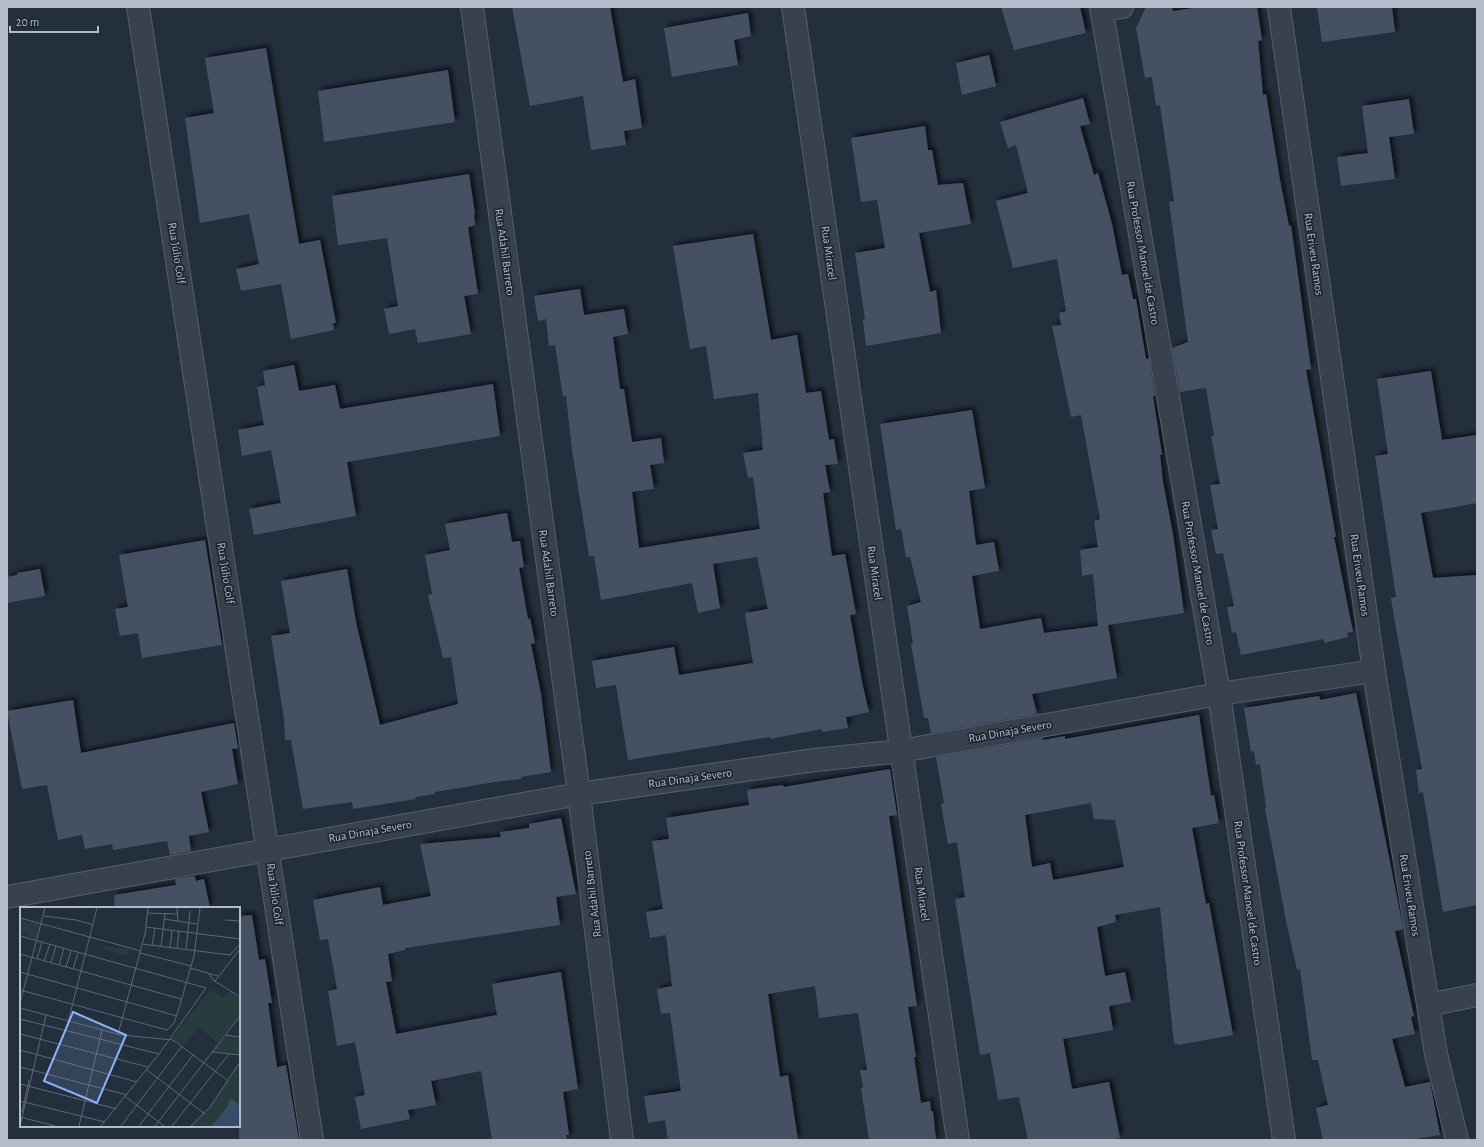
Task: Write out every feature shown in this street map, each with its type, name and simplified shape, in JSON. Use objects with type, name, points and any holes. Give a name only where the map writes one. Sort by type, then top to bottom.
[{"type":"street","name":"Rua Júlio Colf","points":[[138,7],[269,849],[312,1140]]},
{"type":"street","name":"Rua Adahil Barreto","points":[[472,7],[579,794],[622,1140]]},
{"type":"street","name":"Rua Miracel","points":[[793,7],[958,1140]]},
{"type":"street","name":"Rua Eriveu Ramos","points":[[1279,7],[1374,671],[1439,1068],[1457,1140]]},
{"type":"street","name":"Rua Professor Manoel de Castro","points":[[1108,8],[1219,694],[1284,1140]]},
{"type":"street","name":"Rua Dinaja Severo","points":[[7,897],[579,794],[815,760],[901,751],[1219,694],[1374,671]]},
{"type":"street","points":[[1428,1005],[1477,995]]},
{"type":"building","points":[[512,7],[610,7],[623,82],[635,79],[642,128],[624,131],[626,145],[591,150],[583,96],[530,106]]},
{"type":"building","points":[[1001,7],[1080,7],[1086,33],[1014,50]]},
{"type":"building","points":[[1146,7],[1172,7],[1173,11],[1201,7],[1257,7],[1262,40],[1258,41],[1263,95],[1266,94],[1280,180],[1289,226],[1291,225],[1311,369],[1306,370],[1336,537],[1334,537],[1353,632],[1347,633],[1348,637],[1324,643],[1324,639],[1241,655],[1236,632],[1232,633],[1227,607],[1234,606],[1223,553],[1216,554],[1211,530],[1218,529],[1210,485],[1220,484],[1211,436],[1214,436],[1206,388],[1180,392],[1172,348],[1188,342],[1169,202],[1174,201],[1160,105],[1156,106],[1152,77],[1145,78],[1136,28]]},
{"type":"building","points":[[1317,7],[1392,7],[1395,32],[1322,42]]},
{"type":"building","points":[[748,13],[751,36],[734,40],[738,65],[672,77],[664,28]]},
{"type":"building","points":[[266,48],[299,244],[320,240],[336,323],[333,323],[334,330],[291,339],[281,284],[241,291],[236,269],[259,264],[249,214],[200,223],[185,118],[214,113],[205,58]]},
{"type":"building","points":[[989,55],[996,86],[962,95],[956,63]]},
{"type":"building","points":[[448,70],[455,122],[324,142],[318,91]]},
{"type":"building","points":[[1083,98],[1090,124],[1080,126],[1094,175],[1098,173],[1112,224],[1122,275],[1128,274],[1133,299],[1136,299],[1146,359],[1149,358],[1162,455],[1160,455],[1163,482],[1173,534],[1184,613],[1108,625],[1117,678],[1032,694],[1037,714],[931,733],[928,718],[924,718],[911,644],[913,643],[907,606],[921,602],[910,557],[906,557],[901,529],[896,530],[880,424],[972,410],[985,488],[969,491],[976,545],[994,542],[999,571],[972,576],[980,629],[1041,618],[1044,633],[1098,626],[1093,574],[1082,576],[1080,550],[1098,547],[1094,521],[1100,519],[1081,415],[1071,417],[1052,326],[1061,325],[1059,313],[1066,311],[1057,259],[1013,268],[996,201],[1028,193],[1016,145],[1008,148],[1000,122]]},
{"type":"building","points":[[1409,99],[1414,134],[1389,137],[1395,179],[1341,186],[1337,157],[1368,153],[1362,106]]},
{"type":"building","points":[[925,126],[928,150],[932,150],[938,185],[963,183],[971,224],[919,233],[930,292],[936,290],[941,333],[866,346],[863,320],[865,319],[855,253],[885,248],[877,200],[861,202],[851,138]]},
{"type":"building","points":[[469,174],[475,214],[475,225],[468,227],[478,294],[464,296],[471,334],[418,343],[415,329],[389,334],[384,309],[398,306],[387,238],[338,245],[332,196]]},
{"type":"building","points":[[753,234],[771,340],[797,335],[806,393],[821,391],[829,440],[834,439],[838,464],[825,465],[830,492],[823,493],[832,556],[845,554],[856,614],[850,615],[869,712],[846,717],[848,728],[822,732],[822,729],[770,739],[770,737],[628,760],[616,685],[596,688],[592,661],[674,647],[679,675],[753,663],[745,613],[768,609],[757,557],[713,564],[720,608],[698,613],[692,583],[601,600],[594,556],[589,556],[572,450],[566,396],[563,397],[555,345],[549,346],[546,319],[538,321],[534,296],[580,289],[584,315],[624,309],[628,334],[613,337],[620,389],[624,389],[632,442],[661,438],[664,463],[650,465],[654,489],[632,492],[639,548],[760,529],[753,477],[748,478],[743,453],[763,450],[758,393],[714,399],[706,346],[690,349],[673,246]]},
{"type":"building","points":[[294,365],[299,391],[335,385],[340,409],[493,384],[500,436],[347,462],[356,516],[254,535],[249,509],[281,503],[271,450],[242,456],[238,430],[264,425],[257,387],[265,385],[263,371]]},
{"type":"building","points":[[1431,371],[1442,440],[1477,435],[1477,503],[1421,513],[1433,578],[1477,575],[1477,905],[1443,912],[1423,792],[1419,793],[1416,770],[1422,769],[1391,598],[1396,597],[1375,456],[1388,454],[1377,379]]},
{"type":"building","points":[[507,513],[512,542],[520,541],[524,567],[519,568],[528,619],[530,618],[535,643],[531,644],[541,694],[551,772],[521,777],[521,779],[435,792],[435,794],[415,797],[416,799],[353,809],[352,802],[303,809],[291,740],[285,740],[284,719],[271,636],[290,633],[281,581],[347,569],[356,622],[380,725],[458,704],[451,657],[443,658],[428,595],[432,594],[425,555],[450,550],[445,524]]},
{"type":"building","points":[[205,540],[222,645],[142,658],[138,633],[120,636],[115,609],[128,607],[119,555]]},
{"type":"building","points":[[40,569],[45,596],[7,603],[7,577],[17,575],[17,573]]},
{"type":"building","points":[[1356,693],[1402,922],[1403,929],[1395,931],[1414,1016],[1411,1017],[1415,1034],[1392,1039],[1405,1087],[1430,1082],[1440,1135],[1408,1140],[1323,1140],[1316,1108],[1328,1105],[1318,1060],[1312,1060],[1300,969],[1297,970],[1286,921],[1265,808],[1260,764],[1256,765],[1254,751],[1251,752],[1244,708],[1319,696],[1320,700]]},
{"type":"building","points":[[73,700],[81,753],[234,723],[238,748],[232,749],[238,784],[201,792],[209,832],[189,836],[191,851],[170,855],[167,841],[113,850],[112,844],[85,849],[82,835],[58,840],[47,785],[22,789],[7,711]]},
{"type":"building","points":[[1199,715],[1211,796],[1214,795],[1219,823],[1192,828],[1206,904],[1209,903],[1233,1035],[1178,1045],[1177,1043],[1174,1044],[1160,907],[1115,915],[1116,922],[1097,927],[1105,976],[1125,972],[1131,1002],[1109,1006],[1113,1030],[1063,1039],[1072,1089],[1109,1082],[1120,1138],[1107,1140],[1028,1140],[1019,1097],[998,1100],[990,1053],[980,1055],[955,899],[965,897],[957,842],[948,844],[941,804],[944,803],[936,757],[1043,738],[1043,740],[1065,736],[1065,739]],"holes":[[[1091,803],[1094,819],[1115,820],[1124,867],[1053,880],[1050,863],[1032,867],[1025,815]]]},
{"type":"building","points":[[890,769],[897,815],[889,816],[917,1006],[908,1007],[916,1057],[914,1057],[921,1103],[930,1101],[931,1111],[933,1111],[936,1140],[869,1140],[861,1088],[863,1087],[860,1070],[867,1070],[858,1013],[819,1018],[815,986],[768,994],[780,1077],[788,1075],[798,1140],[668,1140],[665,1120],[648,1123],[644,1096],[681,1091],[670,1013],[661,1014],[657,989],[672,986],[666,935],[650,938],[646,912],[663,909],[652,841],[669,839],[666,818],[749,805],[747,790],[783,785],[784,787]]},
{"type":"building","points":[[561,818],[576,894],[556,897],[560,925],[405,948],[405,950],[388,954],[392,981],[386,982],[396,1034],[497,1015],[492,984],[561,972],[578,1089],[563,1092],[569,1135],[566,1135],[567,1140],[492,1140],[481,1071],[431,1081],[436,1105],[408,1110],[410,1119],[361,1129],[355,1097],[365,1095],[355,1042],[337,1046],[328,991],[337,989],[328,939],[320,940],[313,900],[380,887],[383,905],[431,896],[420,844],[501,837],[500,832],[529,828],[529,824]]},
{"type":"building","points":[[195,876],[196,881],[204,879],[210,907],[115,907],[114,895],[176,885],[175,879]]},
{"type":"building","points":[[252,915],[259,960],[265,959],[272,1003],[268,1003],[277,1067],[286,1065],[299,1140],[239,1140],[240,916]]}]
